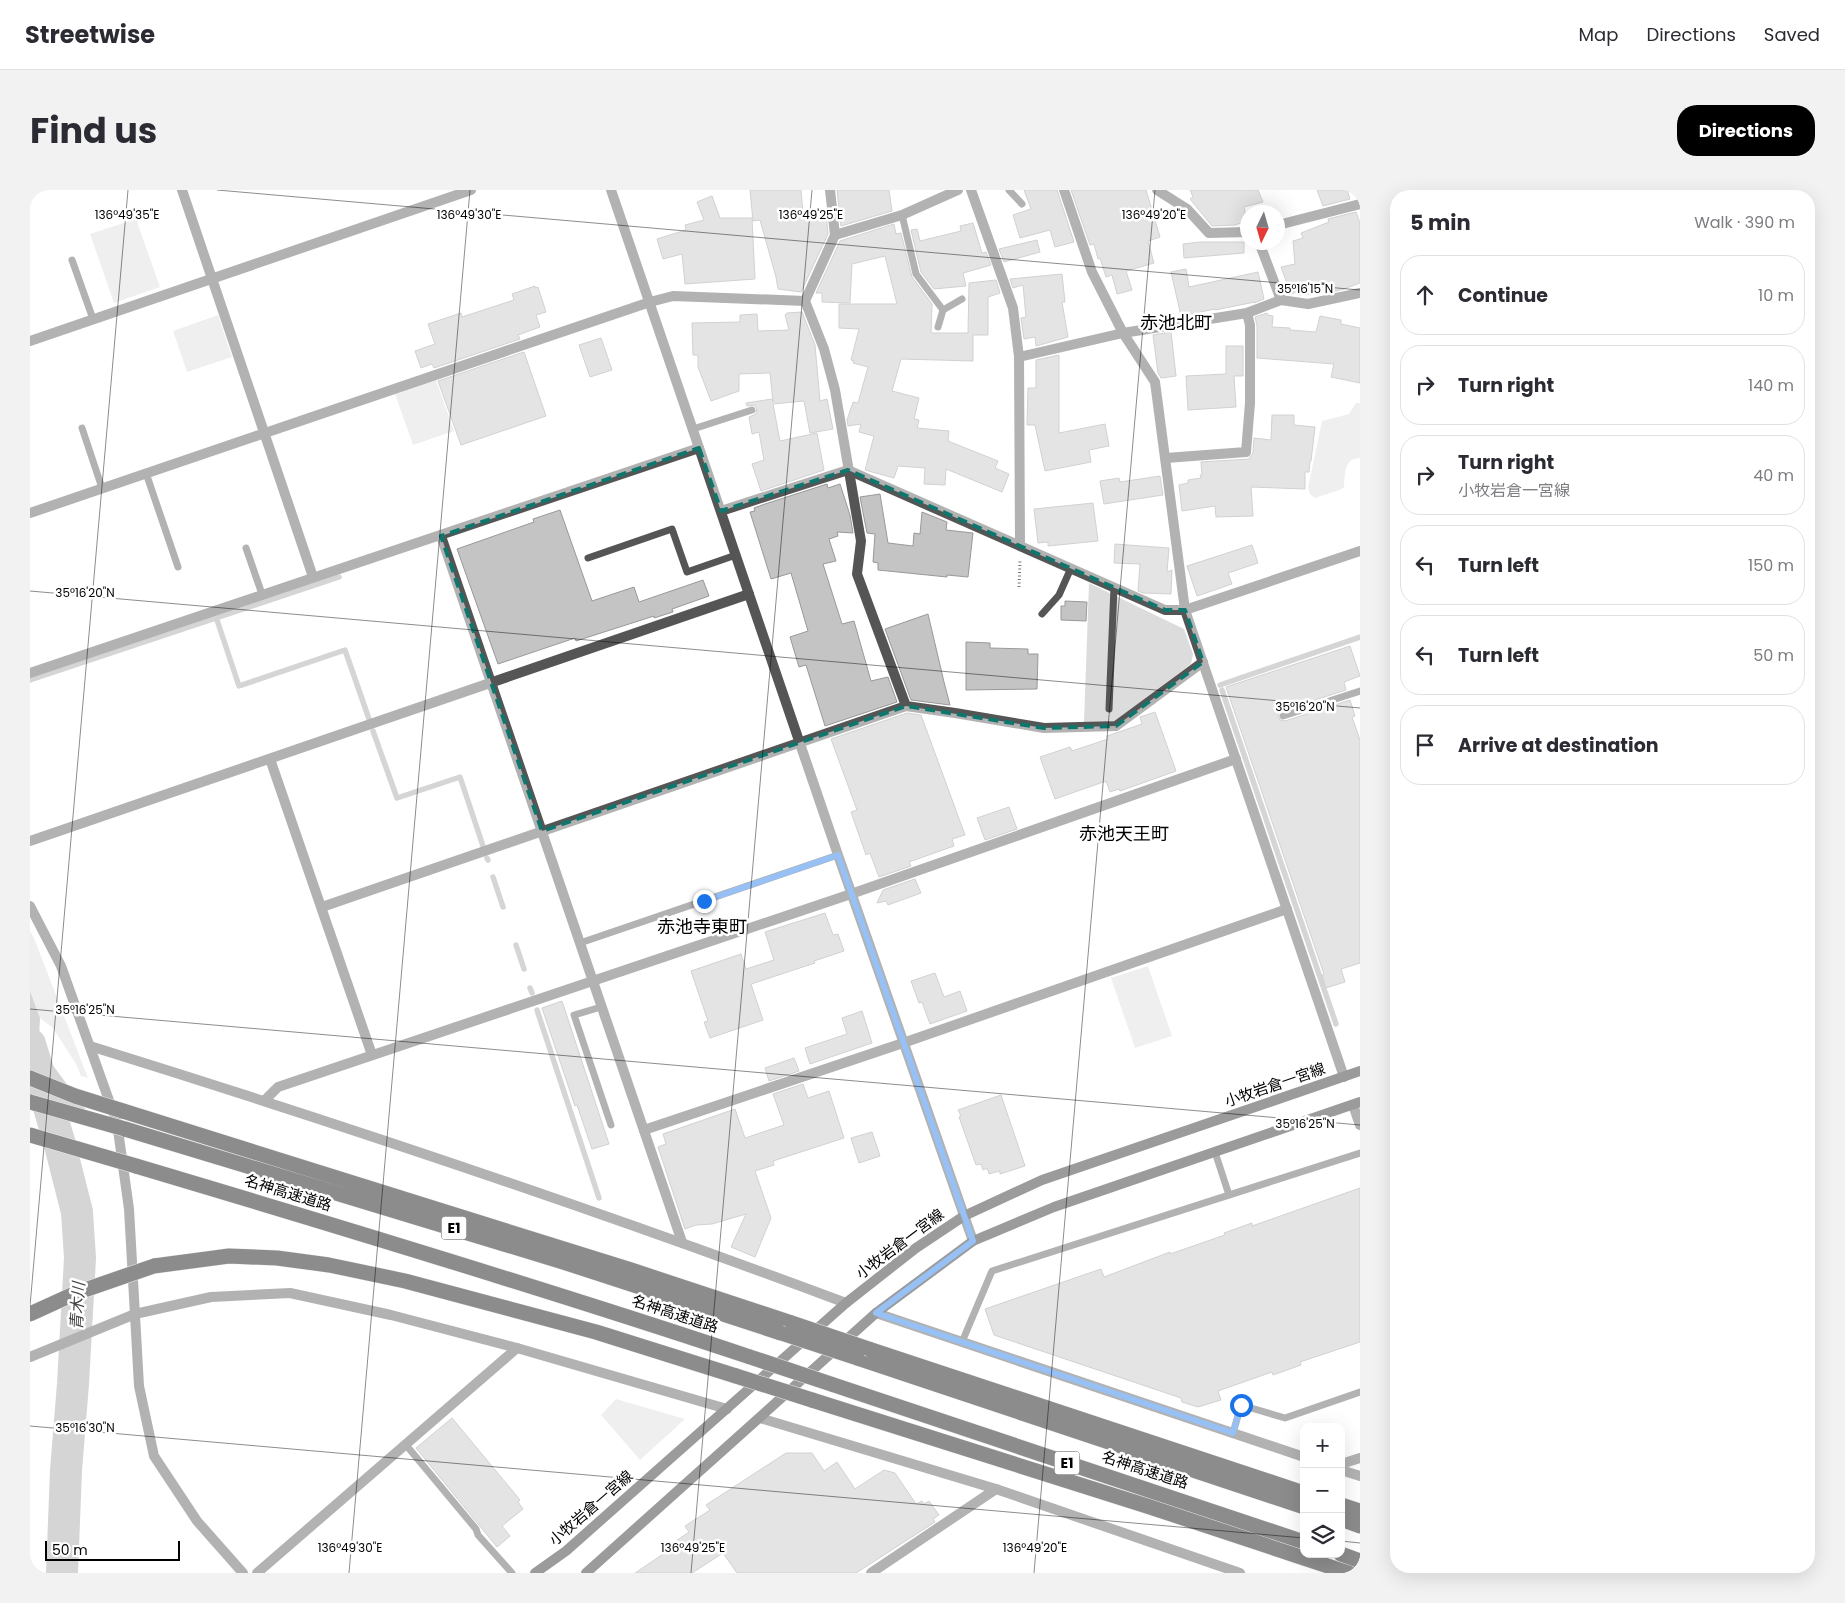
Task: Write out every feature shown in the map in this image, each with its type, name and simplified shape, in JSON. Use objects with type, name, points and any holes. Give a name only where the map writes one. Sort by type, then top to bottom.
[{"type":"highway","points":[[30,1078],[75,1096],[622,1267],[787,1328],[1300,1492]]},
{"type":"highway","name":"名神高速道路","points":[[30,1102],[787,1328]]},
{"type":"highway","name":"名神高速道路","points":[[30,1135],[579,1301],[1300,1541]]},
{"type":"highway","points":[[30,1314],[76,1293],[154,1266],[229,1256],[276,1258],[329,1265],[405,1281],[596,1332],[1147,1506],[1349,1573]]},
{"type":"highway","name":"名神高速道路","points":[[863,1353],[1300,1505]]},
{"type":"highway","points":[[1345,1506],[1360,1511]]},
{"type":"highway","points":[[1345,1520],[1360,1526]]},
{"type":"highway","points":[[1345,1556],[1360,1561]]},
{"type":"main road","name":"小牧岩倉一宮線","points":[[536,1573],[566,1551],[846,1303],[916,1248],[964,1216],[1042,1180],[1360,1071]]},
{"type":"main road","points":[[586,1573],[876,1313],[973,1241],[1054,1207],[1357,1103]]},
{"type":"street","points":[[182,190],[313,577]]},
{"type":"street","points":[[30,340],[472,190]]},
{"type":"street","points":[[611,190],[838,855],[973,1241]]},
{"type":"street","points":[[830,190],[835,235],[806,301],[824,349],[835,390],[861,541],[857,574],[906,706]]},
{"type":"street","points":[[835,235],[902,215],[958,190]]},
{"type":"street","points":[[971,190],[1013,308],[1020,357],[1020,545]]},
{"type":"street","points":[[1064,190],[1092,272],[1123,333],[1155,382],[1185,610],[1344,1077]]},
{"type":"street","points":[[1157,190],[1187,209],[1209,234],[1240,232]]},
{"type":"street","points":[[1285,224],[1360,204]]},
{"type":"street","points":[[1263,250],[1281,300]]},
{"type":"street","points":[[1020,357],[1123,333],[1247,313],[1281,300],[1308,304],[1360,293]]},
{"type":"street","points":[[30,512],[650,302],[674,296],[806,301]]},
{"type":"street","points":[[1166,458],[1246,452],[1250,403],[1250,325],[1247,313]]},
{"type":"street","points":[[30,673],[699,448]]},
{"type":"street","points":[[721,511],[848,470],[1165,610],[1185,610],[1360,551]]},
{"type":"street","points":[[441,536],[682,1242]]},
{"type":"street","points":[[30,841],[749,594]]},
{"type":"street","points":[[322,907],[906,706],[1044,728],[1116,726],[1203,662]]},
{"type":"street","points":[[270,758],[372,1055]]},
{"type":"street","points":[[265,1100],[278,1087],[852,894],[1236,759]]},
{"type":"street","points":[[30,906],[60,966],[117,1123],[129,1209],[139,1386],[154,1456],[197,1521],[243,1573]]},
{"type":"street","points":[[644,1130],[904,1043],[1287,909]]},
{"type":"street","points":[[90,1046],[265,1100],[682,1242],[846,1303]]},
{"type":"street","points":[[1357,1103],[1360,1125]]},
{"type":"street","points":[[32,1356],[135,1314],[210,1297],[290,1293],[391,1315],[517,1348],[727,1409]]},
{"type":"street","points":[[876,1313],[1300,1456]]},
{"type":"street","points":[[257,1573],[517,1348]]},
{"type":"street","points":[[760,1418],[996,1489],[1215,1569],[1240,1573]]},
{"type":"street","points":[[1345,1463],[1360,1458]]},
{"type":"street","points":[[1345,1471],[1360,1476]]},
{"type":"street","points":[[871,1573],[996,1489]]},
{"type":"lane","points":[[1009,190],[1022,204]]},
{"type":"lane","points":[[902,215],[916,274],[943,310]]},
{"type":"lane","points":[[72,260],[93,319]]},
{"type":"lane","points":[[938,327],[943,310],[962,299]]},
{"type":"lane","points":[[693,429],[752,410]]},
{"type":"lane","points":[[82,428],[102,488]]},
{"type":"lane","points":[[146,473],[178,567]]},
{"type":"lane","points":[[588,558],[672,529],[687,572],[736,555]]},
{"type":"lane","points":[[246,548],[262,594]]},
{"type":"lane","points":[[1042,614],[1059,595],[1070,568]]},
{"type":"lane","points":[[1109,709],[1114,587]]},
{"type":"lane","points":[[1283,716],[1360,691]]},
{"type":"lane","points":[[580,943],[838,855]]},
{"type":"lane","points":[[602,1007],[574,1015],[611,1125]]},
{"type":"lane","points":[[1215,1152],[1229,1195]]},
{"type":"lane","points":[[962,1342],[992,1271],[1360,1153]]},
{"type":"lane","points":[[1233,1433],[1241,1405],[1285,1418],[1360,1392]]},
{"type":"lane","points":[[406,1445],[476,1529],[478,1535],[512,1573]]},
{"type":"path","points":[[1019,586],[1020,545]]},
{"type":"highlighted area","points":[[699,448],[721,511],[848,470],[1165,610],[1185,610],[1203,662],[1116,726],[1044,728],[906,706],[542,831],[441,536]]},
{"type":"shaded area","points":[[136,219],[160,287],[114,303],[90,234]]},
{"type":"shaded area","points":[[218,315],[232,357],[187,372],[173,331]]},
{"type":"shaded area","points":[[436,380],[454,431],[413,445],[395,394]]},
{"type":"shaded area","points":[[1356,403],[1360,403],[1360,458],[1348,464],[1342,489],[1315,498],[1310,494],[1308,488],[1322,421],[1349,414]]},
{"type":"shaded area","points":[[1089,583],[1184,629],[1193,654],[1191,664],[1115,721],[1084,722]]},
{"type":"shaded area","points":[[30,931],[88,1078],[81,1076],[76,1064],[53,1028],[40,1018],[30,991]]},
{"type":"shaded area","points":[[1148,966],[1172,1036],[1135,1048],[1111,978]]},
{"type":"shaded area","points":[[30,991],[40,1018],[39,1037],[43,1052],[86,1110],[30,1094]]},
{"type":"shaded area","points":[[616,1399],[685,1419],[640,1460],[601,1415]]},
{"type":"building","points":[[750,190],[801,190],[803,214],[826,213],[828,234],[801,292],[778,289],[760,220],[753,221]]},
{"type":"building","points":[[837,190],[889,190],[892,211],[841,226]]},
{"type":"building","points":[[1024,190],[1057,190],[1074,242],[1055,247],[1050,230],[1020,238],[1013,215],[1031,209]]},
{"type":"building","points":[[1071,190],[1146,190],[1160,237],[1148,241],[1154,263],[1126,271],[1132,290],[1117,294],[1112,275],[1106,277],[1094,244],[1090,245]]},
{"type":"building","points":[[1190,190],[1258,190],[1263,202],[1252,205],[1240,205],[1240,223],[1212,226],[1190,199],[1193,197]]},
{"type":"building","points":[[1317,190],[1347,190],[1350,199],[1323,206]]},
{"type":"building","points":[[712,196],[720,218],[752,218],[755,279],[685,284],[682,254],[663,259],[657,239],[686,230],[685,225],[704,220],[697,202]]},
{"type":"building","points":[[1356,212],[1360,223],[1360,283],[1324,294],[1325,289],[1309,295],[1305,293],[1300,295],[1299,291],[1291,294],[1281,267],[1295,264],[1293,241],[1303,238],[1301,233],[1329,222],[1328,219]]},
{"type":"building","points":[[973,223],[982,253],[986,252],[991,265],[963,273],[966,286],[934,289],[921,272],[911,230],[917,229],[920,241],[961,231],[960,226]]},
{"type":"building","points":[[894,224],[896,234],[901,233],[912,277],[932,304],[931,333],[968,333],[969,283],[996,280],[1000,293],[988,297],[988,335],[973,335],[973,361],[901,359],[892,391],[919,398],[914,419],[919,420],[917,428],[949,431],[948,441],[998,461],[995,468],[1009,474],[1002,492],[946,469],[945,485],[924,484],[925,468],[898,466],[894,478],[865,470],[874,436],[859,432],[861,424],[848,426],[847,420],[853,402],[858,403],[868,367],[853,363],[854,361],[851,360],[859,329],[839,328],[839,304],[897,304],[885,256],[852,264],[850,303],[822,302],[822,293],[816,293],[840,241]]},
{"type":"building","points":[[1037,240],[1040,252],[1004,262],[999,249]]},
{"type":"building","points":[[1240,242],[1240,250],[1244,250],[1244,253],[1184,258],[1183,244]]},
{"type":"building","points":[[1186,269],[1189,287],[1258,272],[1264,299],[1254,303],[1181,316],[1171,272]]},
{"type":"building","points":[[1062,274],[1065,302],[1062,302],[1068,337],[1036,346],[1035,337],[1024,339],[1021,318],[1026,317],[1023,285],[1013,288],[1010,279]]},
{"type":"building","points":[[535,286],[535,288],[538,287],[546,312],[536,315],[540,327],[518,335],[520,339],[434,368],[432,364],[421,368],[415,351],[435,344],[428,324],[461,313],[462,317],[514,300],[512,294]]},
{"type":"building","points":[[802,312],[815,345],[820,401],[827,399],[833,429],[810,433],[804,401],[773,404],[780,441],[817,433],[824,470],[761,491],[752,464],[764,460],[759,432],[752,434],[749,417],[756,414],[757,409],[754,405],[747,406],[746,403],[772,399],[773,402],[770,373],[739,374],[739,391],[711,401],[698,367],[698,355],[693,355],[692,323],[740,322],[740,315],[757,314],[758,331],[789,330],[785,315],[787,313]]},
{"type":"building","points":[[1267,313],[1273,316],[1272,327],[1290,328],[1290,330],[1316,332],[1320,316],[1341,320],[1341,324],[1360,328],[1360,383],[1331,377],[1334,364],[1257,358],[1257,325],[1255,317]]},
{"type":"building","points":[[1171,332],[1176,376],[1161,378],[1158,373],[1153,335]]},
{"type":"building","points":[[601,338],[612,370],[590,377],[579,345]]},
{"type":"building","points":[[1226,346],[1243,346],[1243,376],[1234,376],[1236,407],[1188,410],[1186,376],[1226,374]]},
{"type":"building","points":[[524,352],[546,416],[461,445],[438,381]]},
{"type":"building","points":[[1059,355],[1059,433],[1105,424],[1109,446],[1089,450],[1091,462],[1045,471],[1035,425],[1027,425],[1028,388],[1036,388],[1036,360]]},
{"type":"building","points":[[1272,415],[1294,415],[1294,425],[1315,427],[1309,472],[1305,472],[1305,489],[1251,487],[1253,516],[1216,517],[1215,506],[1182,511],[1179,485],[1188,483],[1188,480],[1201,478],[1201,462],[1249,459],[1253,453],[1254,438],[1271,440]]},
{"type":"building","points":[[1160,476],[1163,495],[1104,504],[1100,481],[1119,478],[1120,482]]},
{"type":"building","points":[[827,484],[828,488],[840,484],[850,515],[853,533],[837,532],[838,536],[829,539],[836,561],[823,564],[842,624],[854,621],[871,681],[888,677],[897,702],[825,726],[806,665],[799,667],[790,637],[808,631],[791,573],[771,579],[750,512],[755,511],[754,508],[765,504]]},
{"type":"building","points":[[880,494],[888,543],[913,546],[914,533],[920,534],[922,512],[947,522],[946,530],[973,533],[968,577],[947,575],[947,577],[878,570],[878,563],[873,562],[875,534],[867,533],[860,497]]},
{"type":"building","points":[[1093,503],[1098,541],[1048,546],[1048,542],[1038,543],[1034,509]]},
{"type":"building","points":[[560,510],[592,601],[634,587],[639,602],[703,580],[709,596],[672,609],[673,612],[654,618],[654,616],[576,641],[575,638],[498,664],[457,549],[534,522],[533,519]]},
{"type":"building","points":[[1115,544],[1169,548],[1167,572],[1172,570],[1171,594],[1143,593],[1138,591],[1140,564],[1114,563]]},
{"type":"building","points":[[1252,545],[1258,563],[1228,573],[1232,584],[1197,596],[1187,566]]},
{"type":"building","points":[[1065,601],[1087,602],[1086,621],[1061,620],[1061,606],[1065,606]]},
{"type":"building","points":[[928,614],[950,705],[911,700],[885,629]]},
{"type":"building","points":[[966,642],[990,643],[990,648],[1028,649],[1028,654],[1038,654],[1037,689],[966,690]]},
{"type":"building","points":[[1350,646],[1360,676],[1344,682],[1346,690],[1281,711],[1278,715],[1280,720],[1285,721],[1350,700],[1355,716],[1352,717],[1360,740],[1360,963],[1341,969],[1345,982],[1326,988],[1322,975],[1324,974],[1226,687]]},
{"type":"building","points":[[1155,712],[1176,771],[1120,791],[1119,789],[1110,792],[1106,781],[1055,799],[1040,757],[1070,747],[1072,751],[1108,739],[1107,736],[1142,724],[1140,717]]},
{"type":"building","points":[[907,713],[921,715],[965,835],[952,839],[954,846],[909,862],[911,866],[879,877],[870,853],[866,855],[851,812],[857,810],[831,739]]},
{"type":"building","points":[[1009,807],[1017,829],[985,840],[977,818]]},
{"type":"building","points":[[915,879],[921,893],[888,905],[886,901],[877,903],[883,890]]},
{"type":"building","points":[[825,913],[833,935],[838,934],[844,951],[814,961],[815,963],[751,984],[763,1020],[710,1038],[704,1022],[708,1021],[691,971],[741,954],[746,969],[774,960],[765,932]]},
{"type":"building","points":[[935,973],[944,997],[960,991],[967,1011],[930,1024],[922,1002],[919,1003],[911,981]]},
{"type":"building","points":[[562,1001],[609,1144],[592,1149],[577,1105],[575,1106],[542,1008]]},
{"type":"building","points":[[862,1011],[872,1043],[810,1064],[805,1048],[847,1034],[842,1018]]},
{"type":"building","points":[[794,1058],[799,1071],[769,1081],[765,1068]]},
{"type":"building","points":[[803,1084],[808,1098],[829,1091],[844,1138],[773,1161],[774,1165],[755,1171],[771,1218],[755,1257],[731,1247],[746,1214],[712,1224],[696,1225],[685,1229],[658,1147],[666,1144],[663,1134],[735,1109],[745,1138],[784,1125],[773,1094]]},
{"type":"building","points":[[1001,1095],[1025,1166],[1000,1174],[1000,1171],[989,1174],[987,1168],[983,1170],[981,1164],[976,1165],[958,1110]]},
{"type":"building","points":[[872,1132],[880,1156],[859,1163],[851,1138]]},
{"type":"building","points":[[1360,1188],[1360,1342],[1300,1362],[1301,1365],[1273,1375],[1272,1372],[1218,1391],[1221,1400],[1198,1407],[1182,1402],[1181,1398],[994,1335],[985,1309],[1101,1269],[1104,1277],[1170,1252],[1170,1254],[1225,1235],[1224,1233],[1252,1223],[1252,1226]]},
{"type":"building","points":[[452,1418],[520,1500],[518,1502],[523,1509],[502,1526],[510,1536],[497,1547],[416,1448]]},
{"type":"building","points":[[786,1453],[812,1453],[824,1471],[837,1462],[855,1489],[884,1470],[895,1473],[916,1504],[922,1501],[924,1504],[929,1501],[939,1515],[933,1519],[935,1522],[856,1573],[737,1573],[723,1553],[692,1573],[635,1573],[678,1544],[676,1541],[689,1532],[685,1526],[710,1510],[706,1505]]},
{"type":"waterway","points":[[30,680],[339,577]]},
{"type":"waterway","points":[[216,617],[239,686],[345,650],[369,719]]},
{"type":"waterway","points":[[1220,685],[1360,637]]},
{"type":"waterway","points":[[1222,690],[1336,1024]]},
{"type":"waterway","points":[[373,731],[397,798],[460,777],[483,846]]},
{"type":"waterway","points":[[493,877],[503,907]]},
{"type":"waterway","points":[[516,945],[524,969]]},
{"type":"waterway","points":[[530,988],[532,993]]},
{"type":"waterway","points":[[537,1010],[599,1198]]},
{"type":"waterway","name":"青木川","points":[[30,1044],[59,1141],[77,1212],[80,1258],[66,1470],[62,1573]]},
{"type":"district","name":"赤池北町","points":[[1176,323]]},
{"type":"district","name":"赤池天王町","points":[[1124,834]]},
{"type":"district","name":"赤池寺東町","points":[[702,927]]},
{"type":"route","points":[[704,901],[838,855],[973,1241],[876,1313],[1233,1433],[1241,1405]]}]
